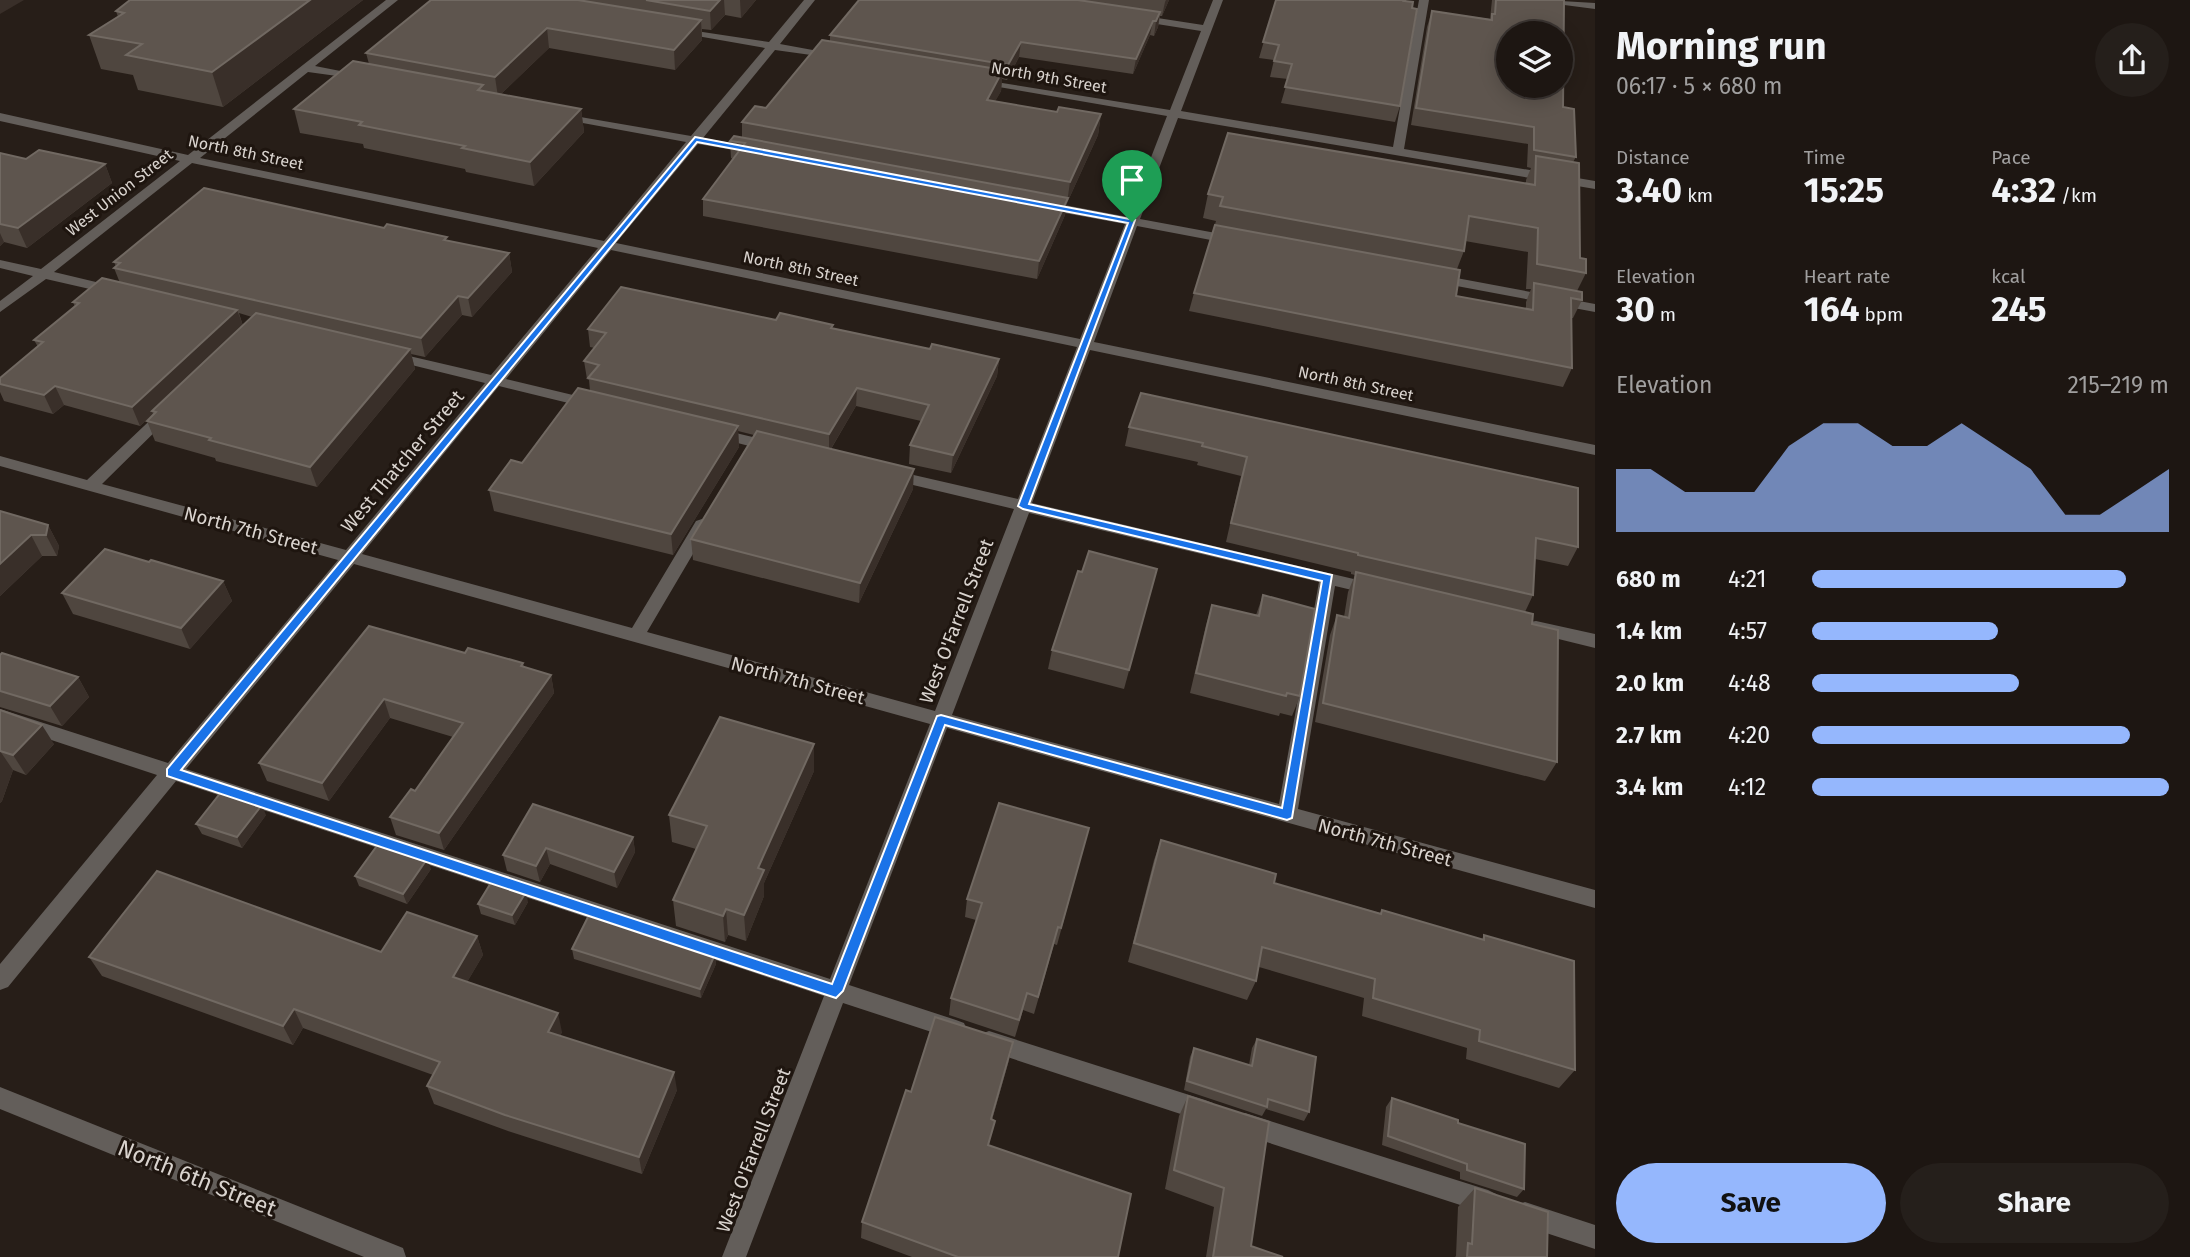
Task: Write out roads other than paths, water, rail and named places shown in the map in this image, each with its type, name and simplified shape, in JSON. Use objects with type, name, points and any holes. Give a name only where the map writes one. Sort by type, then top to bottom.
[{"type":"street","name":"West Union Street","points":[[0,308],[393,0]]},
{"type":"street","name":"West Thatcher Street","points":[[0,981],[810,0]]},
{"type":"street","name":"West O'Farrell Street","points":[[734,1257],[1218,0]]},
{"type":"street","points":[[1398,151],[1424,0]]},
{"type":"street","points":[[1549,0],[1595,6]]},
{"type":"street","points":[[1122,16],[1207,29]]},
{"type":"street","points":[[663,27],[846,58]]},
{"type":"street","points":[[306,68],[372,80]]},
{"type":"street","name":"North 9th Street","points":[[965,78],[1595,185]]},
{"type":"street","points":[[543,111],[772,154]]},
{"type":"street","name":"North 8th Street","points":[[0,117],[190,159],[1595,450]]},
{"type":"street","points":[[1026,202],[1242,242]]},
{"type":"street","points":[[0,264],[125,293]]},
{"type":"street","points":[[1418,275],[1595,308]]},
{"type":"street","points":[[378,353],[606,407]]},
{"type":"street","points":[[90,486],[180,400]]},
{"type":"street","points":[[699,429],[749,447],[792,451]]},
{"type":"street","name":"North 7th Street","points":[[0,461],[1595,899]]},
{"type":"street","points":[[870,470],[1395,594]]},
{"type":"street","points":[[636,636],[711,510]]},
{"type":"street","points":[[1287,815],[1328,578]]},
{"type":"street","points":[[1515,622],[1595,642]]},
{"type":"street","points":[[0,716],[1595,1237]]},
{"type":"street","name":"North 6th Street","points":[[0,1098],[394,1257]]}]
